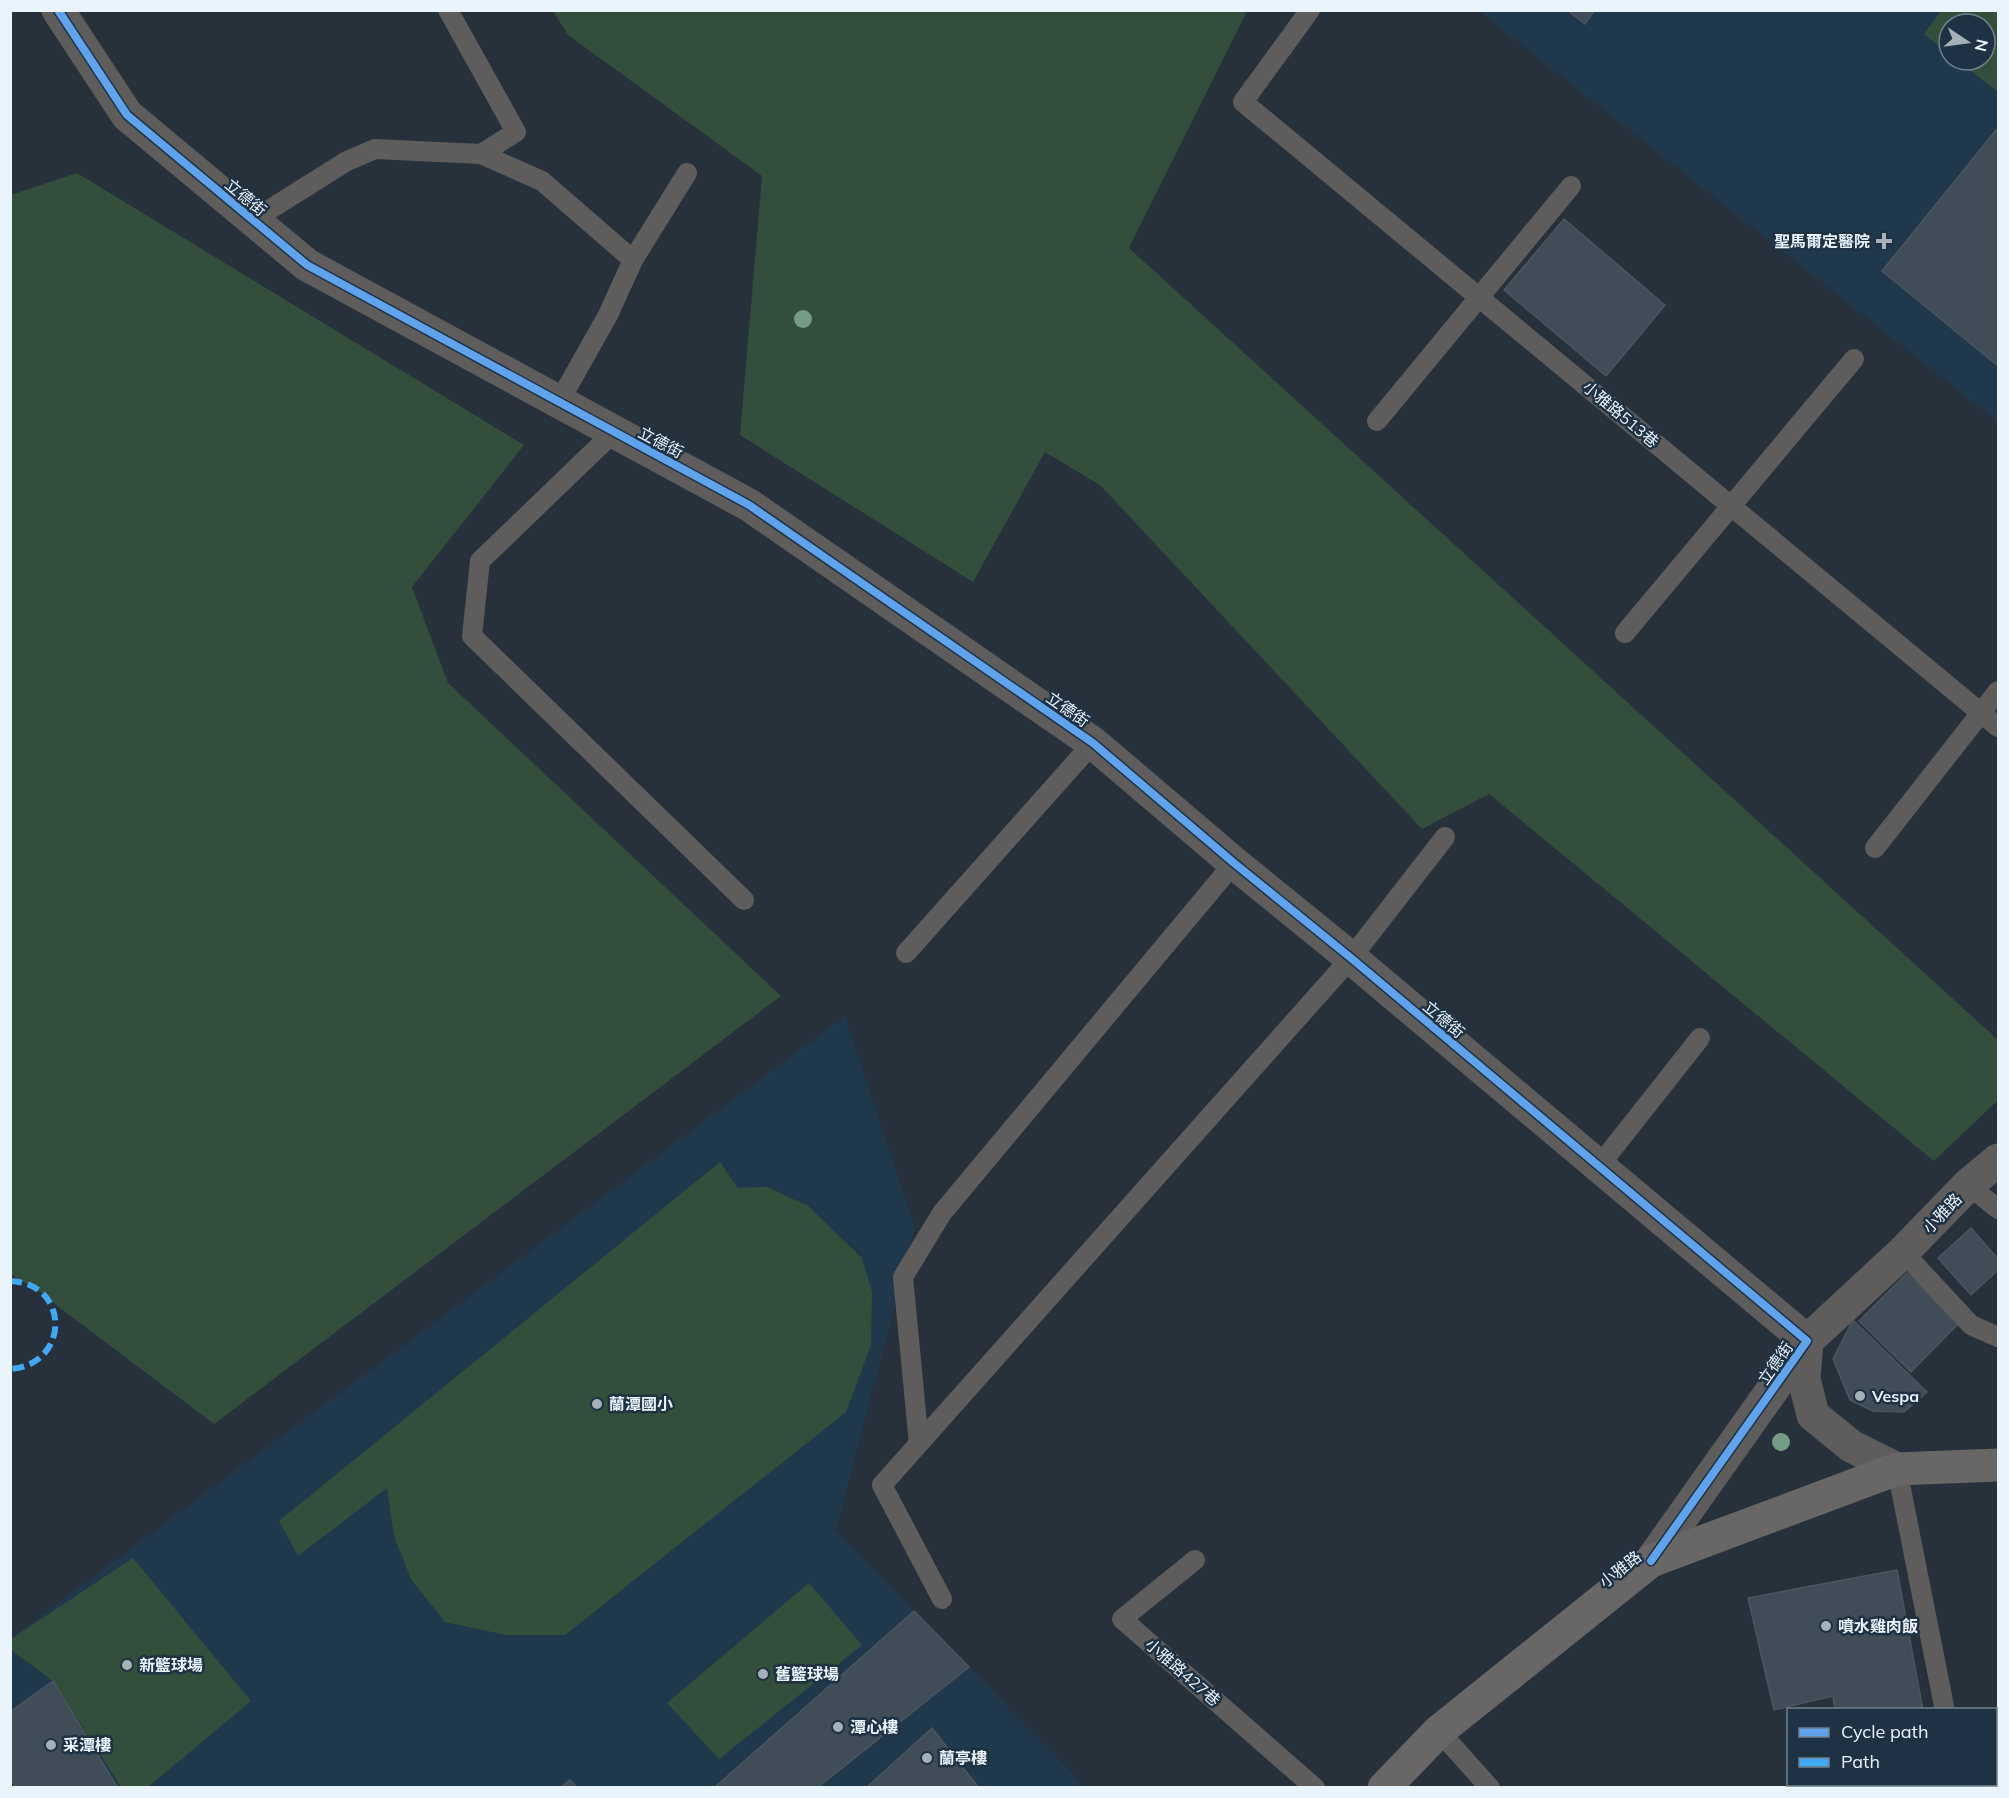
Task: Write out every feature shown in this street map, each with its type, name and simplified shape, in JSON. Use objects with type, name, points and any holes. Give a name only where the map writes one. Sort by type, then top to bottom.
[{"type":"street","name":"立德街","points":[[58,10],[127,115],[307,265],[749,505],[1094,743],[1234,863],[1351,958],[1807,1341],[1651,1561]]},
{"type":"street","name":"小雅路","points":[[1807,1341],[1903,1252],[1968,1185],[1998,1160]]},
{"type":"street","points":[[1807,1341],[1804,1379],[1813,1415],[1851,1446],[1897,1469]]},
{"type":"street","name":"小雅路","points":[[1383,1788],[1439,1731],[1651,1561],[1897,1469],[1998,1465]]},
{"type":"lane","points":[[448,10],[516,132],[481,154]]},
{"type":"lane","name":"小雅路513巷","points":[[1310,10],[1243,102],[1998,727]]},
{"type":"lane","points":[[254,220],[347,161],[375,149],[481,154],[542,181],[633,260]]},
{"type":"lane","points":[[560,402],[608,315],[633,260],[687,173]]},
{"type":"lane","points":[[1377,421],[1571,186]]},
{"type":"lane","points":[[1625,633],[1854,359]]},
{"type":"lane","points":[[614,432],[480,561],[472,636],[744,900]]},
{"type":"lane","points":[[1875,848],[1998,690]]},
{"type":"lane","points":[[906,953],[1094,743]]},
{"type":"lane","points":[[942,1599],[882,1485],[1351,958],[1445,837]]},
{"type":"lane","points":[[919,1444],[903,1277],[942,1213],[1234,863]]},
{"type":"lane","points":[[1599,1166],[1700,1038]]},
{"type":"lane","points":[[1968,1185],[1998,1209]]},
{"type":"lane","points":[[1903,1252],[1971,1325],[1998,1337]]},
{"type":"lane","points":[[1897,1469],[1944,1706]]},
{"type":"lane","name":"小雅路427巷","points":[[1195,1560],[1122,1619],[1315,1788]]},
{"type":"lane","points":[[1439,1731],[1490,1788]]},
{"type":"shaded area","name":"聖馬爾定醫院","points":[[1479,11],[1998,11],[1998,422]]},
{"type":"shaded area","name":"蘭潭國小","points":[[845,1016],[915,1228],[836,1530],[1080,1781],[1082,1787],[11,1788],[11,1638]]},
{"type":"green space","points":[[553,11],[1247,11],[1129,248],[1998,1040],[1998,1100],[1934,1161],[1489,794],[1422,829],[1100,485],[1045,452],[973,582],[740,435],[762,176],[568,35]]},
{"type":"green space","points":[[1998,11],[1998,92],[1972,72],[1997,72],[1997,12],[1940,12]]},
{"type":"green space","points":[[1937,16],[1937,44],[1924,34]]},
{"type":"green space","points":[[77,173],[524,445],[412,587],[448,683],[781,996],[214,1424],[39,1291],[11,1274],[11,195]]},
{"type":"green space","points":[[720,1162],[738,1188],[767,1187],[808,1206],[862,1258],[872,1292],[871,1345],[846,1412],[565,1635],[506,1635],[445,1622],[411,1579],[394,1536],[387,1488],[298,1556],[279,1521]]},
{"type":"green space","name":"新籃球場","points":[[133,1558],[251,1701],[148,1787],[121,1787],[53,1681],[11,1650],[11,1639]]},
{"type":"green space","name":"舊籃球場","points":[[809,1583],[862,1645],[719,1759],[667,1703]]},
{"type":"building","points":[[1567,10],[1595,10],[1585,24]]},
{"type":"building","points":[[1996,130],[1998,132],[1998,366],[1882,271]]},
{"type":"building","points":[[1564,219],[1665,305],[1606,376],[1504,290]]},
{"type":"building","points":[[1971,1228],[1998,1259],[1998,1270],[1971,1295],[1938,1258]]},
{"type":"building","points":[[1907,1273],[1958,1324],[1911,1372],[1859,1321]]},
{"type":"building","points":[[1853,1320],[1927,1392],[1904,1412],[1873,1411],[1850,1400],[1833,1359]]},
{"type":"building","points":[[1897,1570],[1923,1708],[1835,1708],[1833,1696],[1774,1710],[1748,1598]]},
{"type":"building","name":"潭心樓","points":[[914,1611],[969,1667],[817,1788],[714,1788]]},
{"type":"building","name":"采潭樓","points":[[53,1681],[118,1788],[17,1788],[10,1778],[10,1712]]},
{"type":"building","name":"蘭亭樓","points":[[932,1728],[979,1788],[866,1788]]},
{"type":"building","points":[[570,1780],[578,1788],[560,1788]]},
{"type":"marked path","points":[[10,1281],[30,1285],[44,1295],[53,1309],[55,1324],[52,1340],[44,1354],[30,1364],[10,1369]]},
{"type":"cycle path","points":[[58,10],[127,115],[307,265],[749,505],[1093,743],[1807,1341],[1651,1561]]},
{"type":"place","name":"聖馬爾定醫院","points":[[1884,241]]},
{"type":"place","name":"Vespa","points":[[1860,1396]]},
{"type":"place","name":"蘭潭國小","points":[[597,1404]]},
{"type":"place","name":"噴水雞肉飯","points":[[1826,1626]]},
{"type":"place","name":"新籃球場","points":[[127,1665]]},
{"type":"place","name":"舊籃球場","points":[[763,1674]]},
{"type":"place","name":"潭心樓","points":[[838,1727]]},
{"type":"place","name":"采潭樓","points":[[51,1745]]},
{"type":"place","name":"蘭亭樓","points":[[927,1758]]}]
